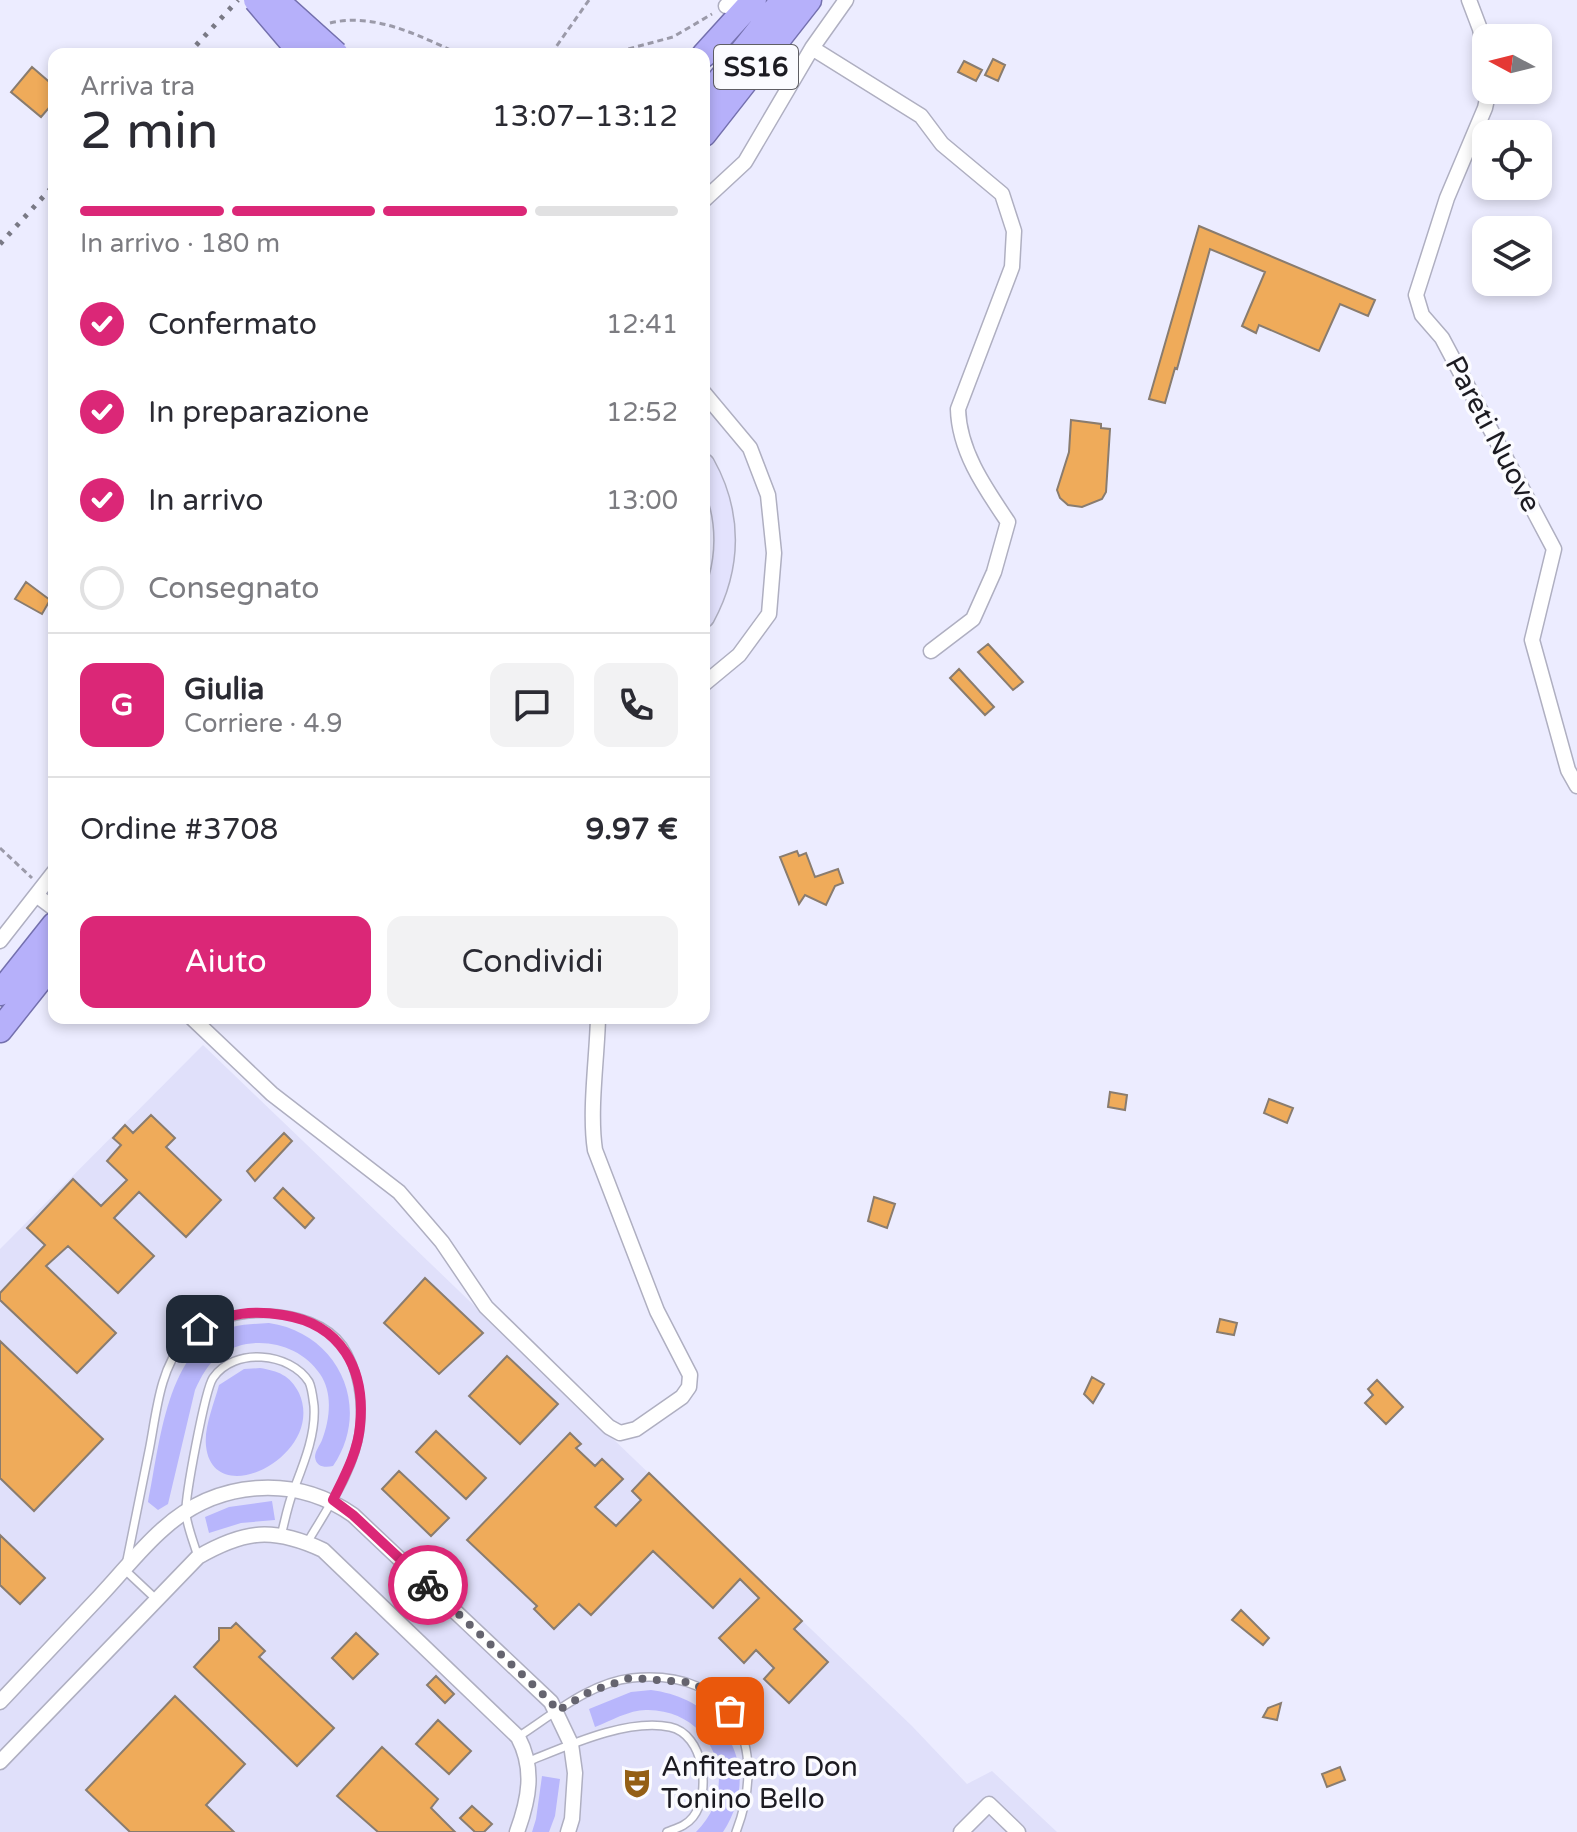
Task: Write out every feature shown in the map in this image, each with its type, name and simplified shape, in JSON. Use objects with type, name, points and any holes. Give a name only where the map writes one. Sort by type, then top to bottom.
[{"type":"highway","points":[[256,0],[297,48]]},
{"type":"highway","points":[[276,0],[329,48]]},
{"type":"highway","name":"SS16","points":[[710,48],[754,0]]},
{"type":"highway","name":"SS16","points":[[710,92],[783,0]]},
{"type":"highway","name":"SS16","points":[[710,126],[809,0]]},
{"type":"highway","points":[[0,993],[48,923]]},
{"type":"highway","points":[[0,1030],[48,970]]},
{"type":"main road","points":[[710,478],[720,502],[726,546],[717,590],[710,605]]},
{"type":"street","points":[[710,194],[745,162],[812,48],[846,0]]},
{"type":"street","points":[[1469,0],[1478,24]]},
{"type":"street","points":[[812,48],[921,116],[942,144],[1002,194],[1014,231],[1012,267],[958,409],[958,431],[984,486],[1008,522],[994,572],[973,619],[931,651]]},
{"type":"street","name":"Pareti Nuove","points":[[1486,104],[1447,198],[1416,295],[1422,315],[1442,338],[1554,549],[1532,640],[1568,770],[1577,786]]},
{"type":"street","points":[[710,400],[750,448],[768,495],[774,553],[769,614],[739,655],[710,679]]},
{"type":"street","points":[[0,941],[48,880]]},
{"type":"street","points":[[39,892],[48,907]]},
{"type":"street","points":[[198,1024],[272,1094],[399,1192],[442,1242],[486,1307],[609,1427],[620,1433],[636,1429],[682,1397],[689,1387],[690,1375],[657,1311],[595,1150],[591,1126],[598,1024]]},
{"type":"street","points":[[0,1702],[164,1528],[200,1504],[238,1491],[274,1486],[294,1489],[333,1500],[353,1515],[551,1702],[571,1744],[575,1773],[572,1819],[568,1832]]},
{"type":"street","points":[[0,1762],[198,1557],[229,1539],[266,1534],[307,1543],[323,1550],[518,1737],[530,1778],[527,1806],[517,1832]]},
{"type":"street","points":[[961,1832],[989,1804],[1018,1832]]},
{"type":"lane","points":[[157,1600],[125,1570],[163,1387],[183,1343],[200,1329],[230,1316],[262,1312],[299,1318],[324,1328],[343,1345],[354,1371],[360,1400],[360,1427],[349,1467],[307,1543]]},
{"type":"lane","points":[[198,1557],[186,1513],[204,1407],[212,1380],[222,1368],[240,1360],[262,1356],[283,1361],[300,1372],[310,1384],[314,1409],[303,1469],[280,1536]]},
{"type":"lane","points":[[518,1737],[591,1691],[630,1678],[687,1682],[713,1692],[730,1711],[742,1735],[749,1772],[746,1804],[736,1832]]},
{"type":"lane","points":[[527,1762],[571,1744],[620,1730],[649,1725],[674,1728],[686,1737],[699,1754],[704,1775],[695,1815],[683,1826],[667,1832]]},
{"type":"path","points":[[555,48],[589,0]]},
{"type":"path","points":[[632,48],[673,37],[729,3]]},
{"type":"path","points":[[322,24],[360,21],[393,26],[445,48]]},
{"type":"path","points":[[0,848],[39,892]]},
{"type":"shaded area","points":[[203,1045],[912,1726],[967,1784],[992,1771],[1057,1832],[0,1832],[0,1249]]},
{"type":"shaded area","points":[[269,1323],[293,1330],[314,1341],[330,1357],[342,1376],[349,1397],[350,1420],[345,1443],[333,1466],[321,1466],[315,1457],[325,1432],[329,1406],[327,1389],[320,1374],[300,1354],[287,1348],[274,1344],[246,1344],[216,1358],[200,1380],[168,1504],[158,1510],[148,1502],[162,1427],[180,1376],[193,1354],[210,1337],[232,1327]]},
{"type":"shaded area","points":[[260,1368],[283,1375],[299,1393],[303,1416],[297,1437],[284,1455],[266,1468],[246,1475],[227,1475],[213,1466],[206,1446],[208,1423],[219,1385],[244,1369]]},
{"type":"shaded area","points":[[272,1501],[275,1520],[241,1523],[209,1533],[205,1517],[229,1507]]},
{"type":"shaded area","points":[[651,1690],[676,1696],[699,1707],[730,1740],[738,1761],[740,1784],[735,1808],[723,1832],[696,1832],[710,1814],[717,1794],[719,1774],[714,1754],[705,1737],[690,1723],[671,1714],[641,1710],[595,1727],[589,1709],[631,1692]]},
{"type":"shaded area","points":[[542,1776],[560,1779],[555,1816],[549,1832],[532,1832],[536,1819]]},
{"type":"building","points":[[993,59],[1005,65],[998,81],[985,75]]},
{"type":"building","points":[[964,61],[982,70],[976,81],[958,72]]},
{"type":"building","points":[[32,67],[48,81],[48,109],[41,117],[11,92]]},
{"type":"building","points":[[1199,226],[1375,300],[1368,316],[1340,304],[1319,351],[1259,325],[1256,333],[1242,326],[1265,272],[1210,249],[1165,403],[1149,399]]},
{"type":"building","points":[[1071,420],[1101,424],[1101,428],[1110,429],[1106,492],[1102,499],[1082,507],[1068,505],[1057,490],[1069,452]]},
{"type":"building","points":[[26,582],[48,598],[48,604],[42,614],[15,599]]},
{"type":"building","points":[[988,644],[1023,682],[1013,690],[978,652]]},
{"type":"building","points":[[959,669],[994,707],[985,715],[950,678]]},
{"type":"building","points":[[797,851],[799,856],[806,853],[815,877],[838,869],[843,883],[835,886],[826,905],[805,895],[799,904],[780,857]]},
{"type":"building","points":[[1110,1092],[1127,1095],[1125,1110],[1108,1107]]},
{"type":"building","points":[[1269,1099],[1293,1108],[1287,1123],[1264,1113]]},
{"type":"building","points":[[151,1115],[175,1138],[166,1147],[221,1200],[186,1237],[139,1192],[114,1218],[154,1256],[118,1293],[68,1246],[46,1266],[116,1333],[77,1373],[0,1300],[0,1293],[45,1245],[27,1228],[73,1179],[101,1206],[127,1180],[107,1161],[121,1145],[113,1138],[125,1125],[133,1133]]},
{"type":"building","points":[[284,1133],[292,1141],[255,1181],[247,1171]]},
{"type":"building","points":[[283,1188],[314,1218],[305,1228],[274,1198]]},
{"type":"building","points":[[874,1197],[895,1204],[887,1228],[868,1221]]},
{"type":"building","points":[[425,1278],[483,1333],[439,1374],[384,1323]]},
{"type":"building","points":[[1220,1319],[1237,1323],[1234,1335],[1217,1332]]},
{"type":"building","points":[[0,1341],[103,1439],[34,1511],[0,1478]]},
{"type":"building","points":[[507,1356],[558,1404],[520,1444],[469,1396]]},
{"type":"building","points":[[1092,1377],[1104,1384],[1093,1403],[1084,1394]]},
{"type":"building","points":[[1377,1380],[1403,1407],[1386,1424],[1365,1403],[1373,1395],[1368,1389]]},
{"type":"building","points":[[436,1431],[486,1478],[466,1499],[416,1452]]},
{"type":"building","points":[[570,1433],[581,1444],[576,1448],[595,1466],[602,1459],[623,1479],[595,1507],[616,1526],[641,1500],[632,1491],[649,1473],[802,1621],[794,1629],[828,1662],[789,1703],[764,1679],[774,1668],[756,1650],[744,1663],[719,1638],[759,1598],[740,1579],[713,1608],[653,1551],[591,1615],[579,1604],[554,1629],[534,1609],[537,1606],[467,1540]]},
{"type":"building","points":[[399,1471],[449,1518],[431,1536],[382,1489]]},
{"type":"building","points":[[0,1535],[45,1578],[20,1604],[0,1585]]},
{"type":"building","points":[[1241,1610],[1269,1638],[1263,1645],[1232,1620]]},
{"type":"building","points":[[236,1623],[265,1651],[259,1657],[334,1728],[297,1766],[194,1667],[219,1640],[219,1628],[231,1628]]},
{"type":"building","points":[[356,1633],[378,1654],[353,1679],[332,1658]]},
{"type":"building","points":[[436,1676],[454,1694],[445,1703],[427,1685]]},
{"type":"building","points":[[175,1696],[245,1764],[206,1805],[234,1832],[130,1832],[86,1790]]},
{"type":"building","points":[[1281,1703],[1277,1720],[1263,1717],[1268,1708]]},
{"type":"building","points":[[438,1720],[471,1751],[449,1774],[416,1744]]},
{"type":"building","points":[[382,1747],[438,1799],[431,1808],[455,1832],[378,1832],[337,1796]]},
{"type":"building","points":[[1340,1767],[1345,1780],[1327,1787],[1322,1774]]},
{"type":"building","points":[[472,1806],[492,1824],[484,1832],[475,1832],[460,1818]]},
{"type":"railway","points":[[194,48],[238,0]]},
{"type":"railway","points":[[0,244],[48,192]]},
{"type":"way so far","points":[[428,1585],[557,1711],[591,1691],[630,1678],[657,1678],[687,1682],[713,1692],[730,1711]]},
{"type":"place","name":"Anfiteatro Don Tonino Bello","points":[[637,1783]]},
{"type":"route","points":[[200,1329],[230,1316],[262,1312],[299,1318],[324,1328],[343,1345],[354,1371],[360,1400],[360,1427],[349,1467],[333,1500],[428,1585]]}]
